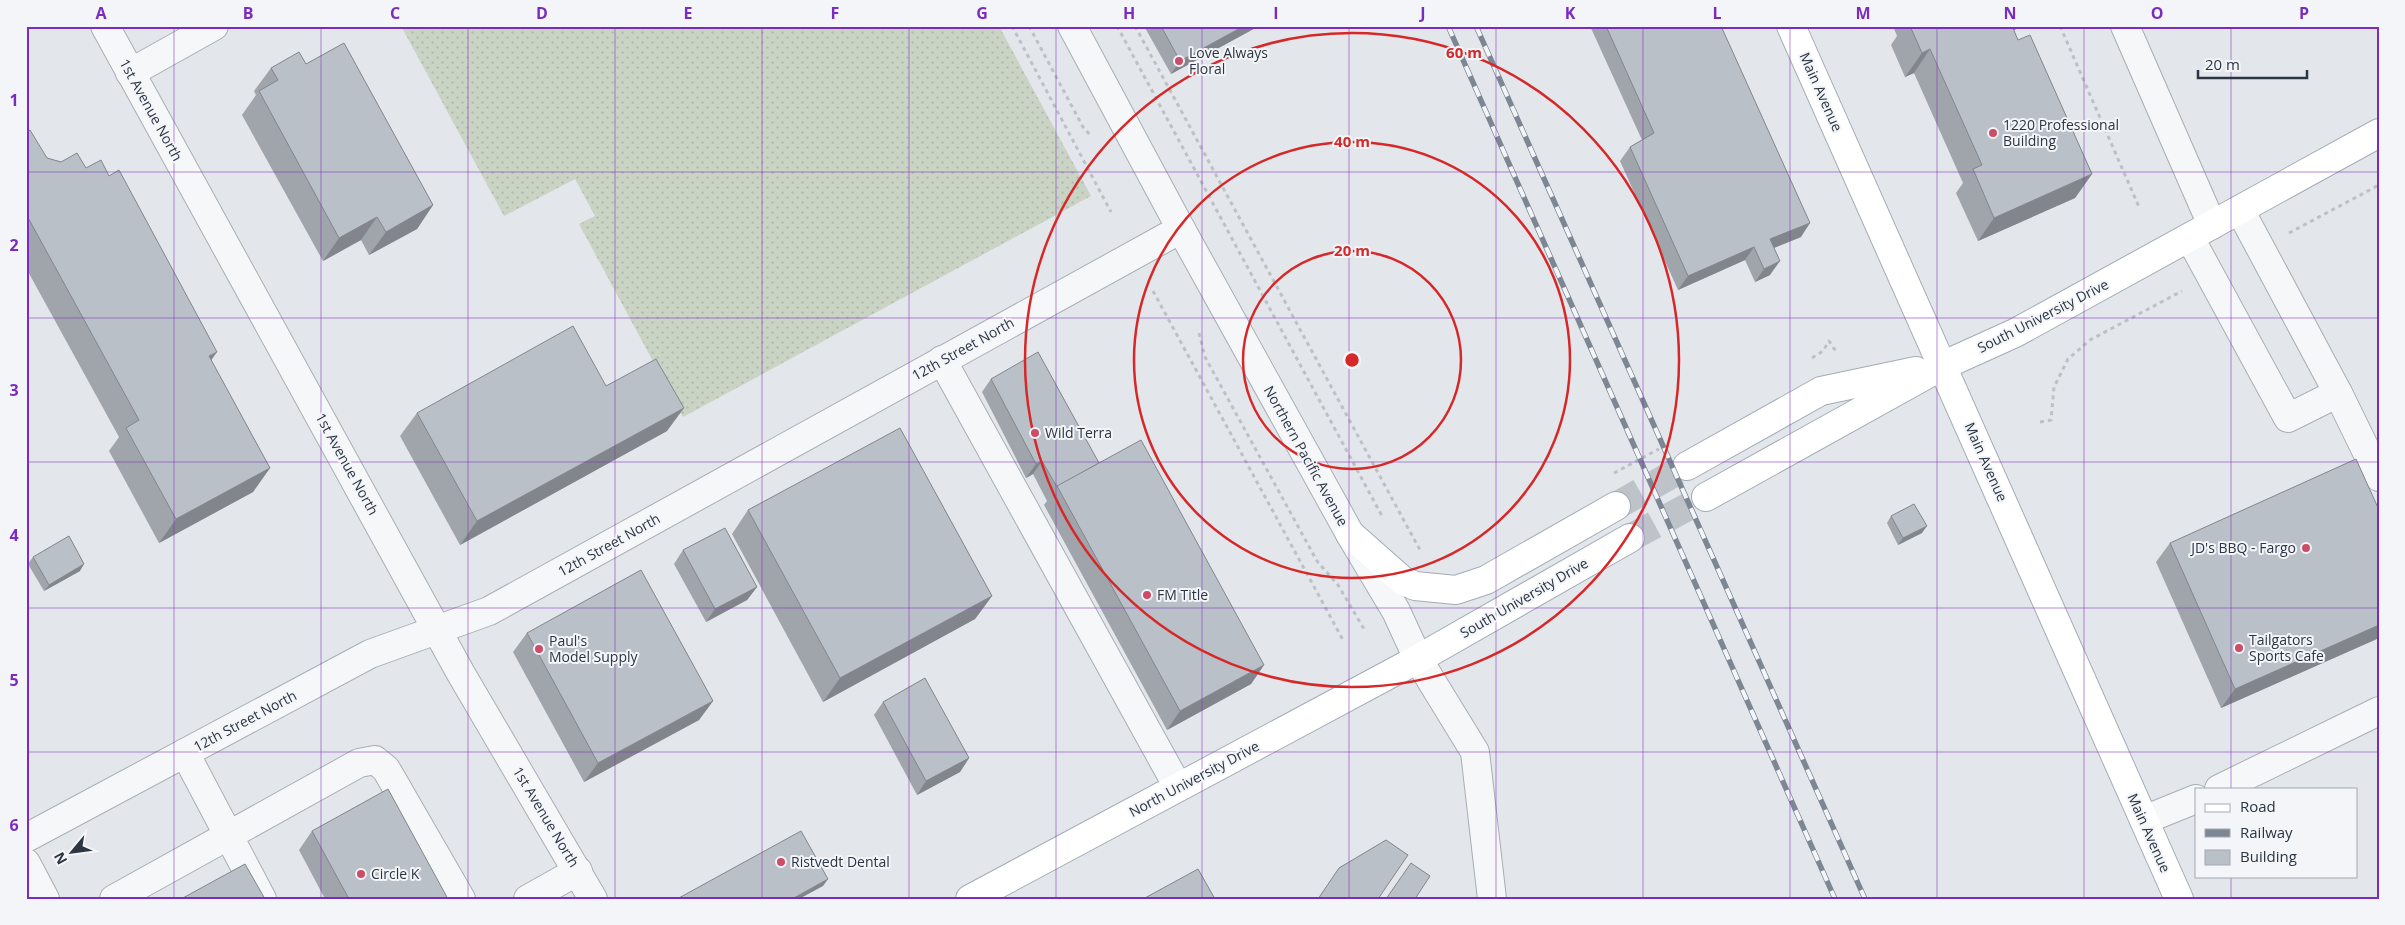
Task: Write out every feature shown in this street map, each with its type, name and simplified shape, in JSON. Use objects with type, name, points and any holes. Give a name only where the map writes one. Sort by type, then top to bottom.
[{"type":"main road","name":"Main Avenue","points":[[1791,26],[2179,899]]},
{"type":"main road","name":"South University Drive","points":[[1706,497],[1942,366],[2015,334],[2379,133]]},
{"type":"main road","points":[[1687,466],[1821,391],[1942,366]]},
{"type":"main road","points":[[1350,534],[1402,580],[1415,586],[1456,590],[1486,580],[1616,506]]},
{"type":"main road","name":"South University Drive","points":[[1418,658],[1630,538]]},
{"type":"main road","name":"North University Drive","points":[[970,899],[1418,658]]},
{"type":"street","name":"1st Avenue North","points":[[105,26],[437,629],[594,899]]},
{"type":"street","points":[[130,73],[214,26]]},
{"type":"street","name":"Northern Pacific Avenue","points":[[1072,26],[1181,229],[1350,534],[1396,611],[1418,658],[1475,752],[1492,899]]},
{"type":"street","points":[[2125,26],[2201,231],[2288,418],[2338,393]]},
{"type":"street","points":[[2240,210],[2338,393],[2379,477]]},
{"type":"street","name":"12th Street North","points":[[26,838],[370,654],[489,612],[1181,229]]},
{"type":"street","points":[[942,360],[1178,787]]},
{"type":"street","points":[[2221,788],[2379,711]]},
{"type":"street","points":[[185,753],[262,899]]},
{"type":"street","points":[[114,899],[359,763],[375,760],[386,769],[460,899]]},
{"type":"street","points":[[2144,820],[2195,799]]},
{"type":"street","points":[[26,863],[45,899]]},
{"type":"street","points":[[528,899],[578,871]]},
{"type":"path","points":[[1012,26],[1111,212]]},
{"type":"path","points":[[1117,26],[1384,521]]},
{"type":"path","points":[[1136,26],[1422,553]]},
{"type":"path","points":[[2060,26],[2139,207]]},
{"type":"path","points":[[1153,291],[1343,640]]},
{"type":"path","points":[[1198,328],[1205,357],[1317,561],[1338,585],[1364,629]]},
{"type":"path","points":[[1806,362],[1823,351],[1829,341]]},
{"type":"path","points":[[2040,422],[2051,420],[2054,387],[2068,359]]},
{"type":"path","points":[[1612,474],[1663,447]]},
{"type":"green space","points":[[401,26],[999,26],[1091,196],[683,417],[579,224],[595,216],[575,179],[504,216]]},
{"type":"building","points":[[1161,26],[1244,26],[1180,61]]},
{"type":"building","points":[[1606,26],[1721,26],[1810,223],[1770,239],[1780,261],[1764,269],[1754,247],[1688,276],[1630,147],[1654,133]]},
{"type":"building","name":"1220 Professional Building","points":[[1910,26],[2012,26],[2018,40],[2030,35],[2092,174],[1994,218],[1973,169],[1982,165],[1930,49],[1922,53]]},
{"type":"building","points":[[344,43],[433,205],[386,232],[377,217],[339,238],[259,91],[278,80],[271,68],[299,52],[306,64]]},
{"type":"building","points":[[30,130],[47,158],[61,162],[77,153],[86,168],[101,160],[109,176],[119,170],[217,352],[209,356],[270,468],[176,519],[126,428],[139,420],[26,214],[26,132]]},
{"type":"building","points":[[573,326],[606,386],[656,359],[684,408],[477,521],[417,413]]},
{"type":"building","name":"Wild Terra","points":[[1038,352],[1099,463],[1057,487],[1042,461],[1036,464],[991,379]]},
{"type":"building","points":[[900,428],[992,596],[840,678],[748,510]]},
{"type":"building","name":"FM Title","points":[[1141,440],[1264,665],[1180,711],[1057,486]]},
{"type":"building","points":[[2356,459],[2379,510],[2379,625],[2235,689],[2170,543]]},
{"type":"building","points":[[1914,504],[1927,526],[1903,538],[1891,516]]},
{"type":"building","points":[[725,528],[757,587],[715,609],[683,550]]},
{"type":"building","points":[[69,536],[84,564],[49,585],[33,557]]},
{"type":"building","points":[[641,570],[713,701],[598,763],[527,633]]},
{"type":"building","points":[[925,678],[969,758],[926,781],[883,702]]},
{"type":"building","name":"Circle K","points":[[388,789],[448,899],[349,899],[312,831]]},
{"type":"building","name":"Ristvedt Dental","points":[[801,831],[828,879],[792,899],[677,899]]},
{"type":"building","points":[[1386,840],[1408,855],[1378,899],[1318,899],[1339,868]]},
{"type":"building","points":[[1411,863],[1430,876],[1415,899],[1386,899]]},
{"type":"building","points":[[245,864],[265,899],[181,899]]},
{"type":"building","points":[[1198,869],[1215,899],[1143,899]]},
{"type":"tunnel","points":[[1616,506],[1687,466]]},
{"type":"tunnel","points":[[1630,538],[1706,497]]},
{"type":"railway","points":[[1448,26],[1835,899]]},
{"type":"railway","points":[[1476,26],[1865,899]]},
{"type":"place","name":"Love Always Floral","points":[[1179,61]]},
{"type":"place","name":"1220 Professional Building","points":[[1993,133]]},
{"type":"place","name":"Wild Terra","points":[[1035,433]]},
{"type":"place","name":"JD's BBQ - Fargo","points":[[2306,548]]},
{"type":"place","name":"FM Title","points":[[1147,595]]},
{"type":"place","name":"Tailgators Sports Cafe","points":[[2239,648]]},
{"type":"place","name":"Paul's Model Supply","points":[[539,649]]},
{"type":"place","name":"Ristvedt Dental","points":[[781,862]]},
{"type":"place","name":"Circle K","points":[[361,874]]}]
